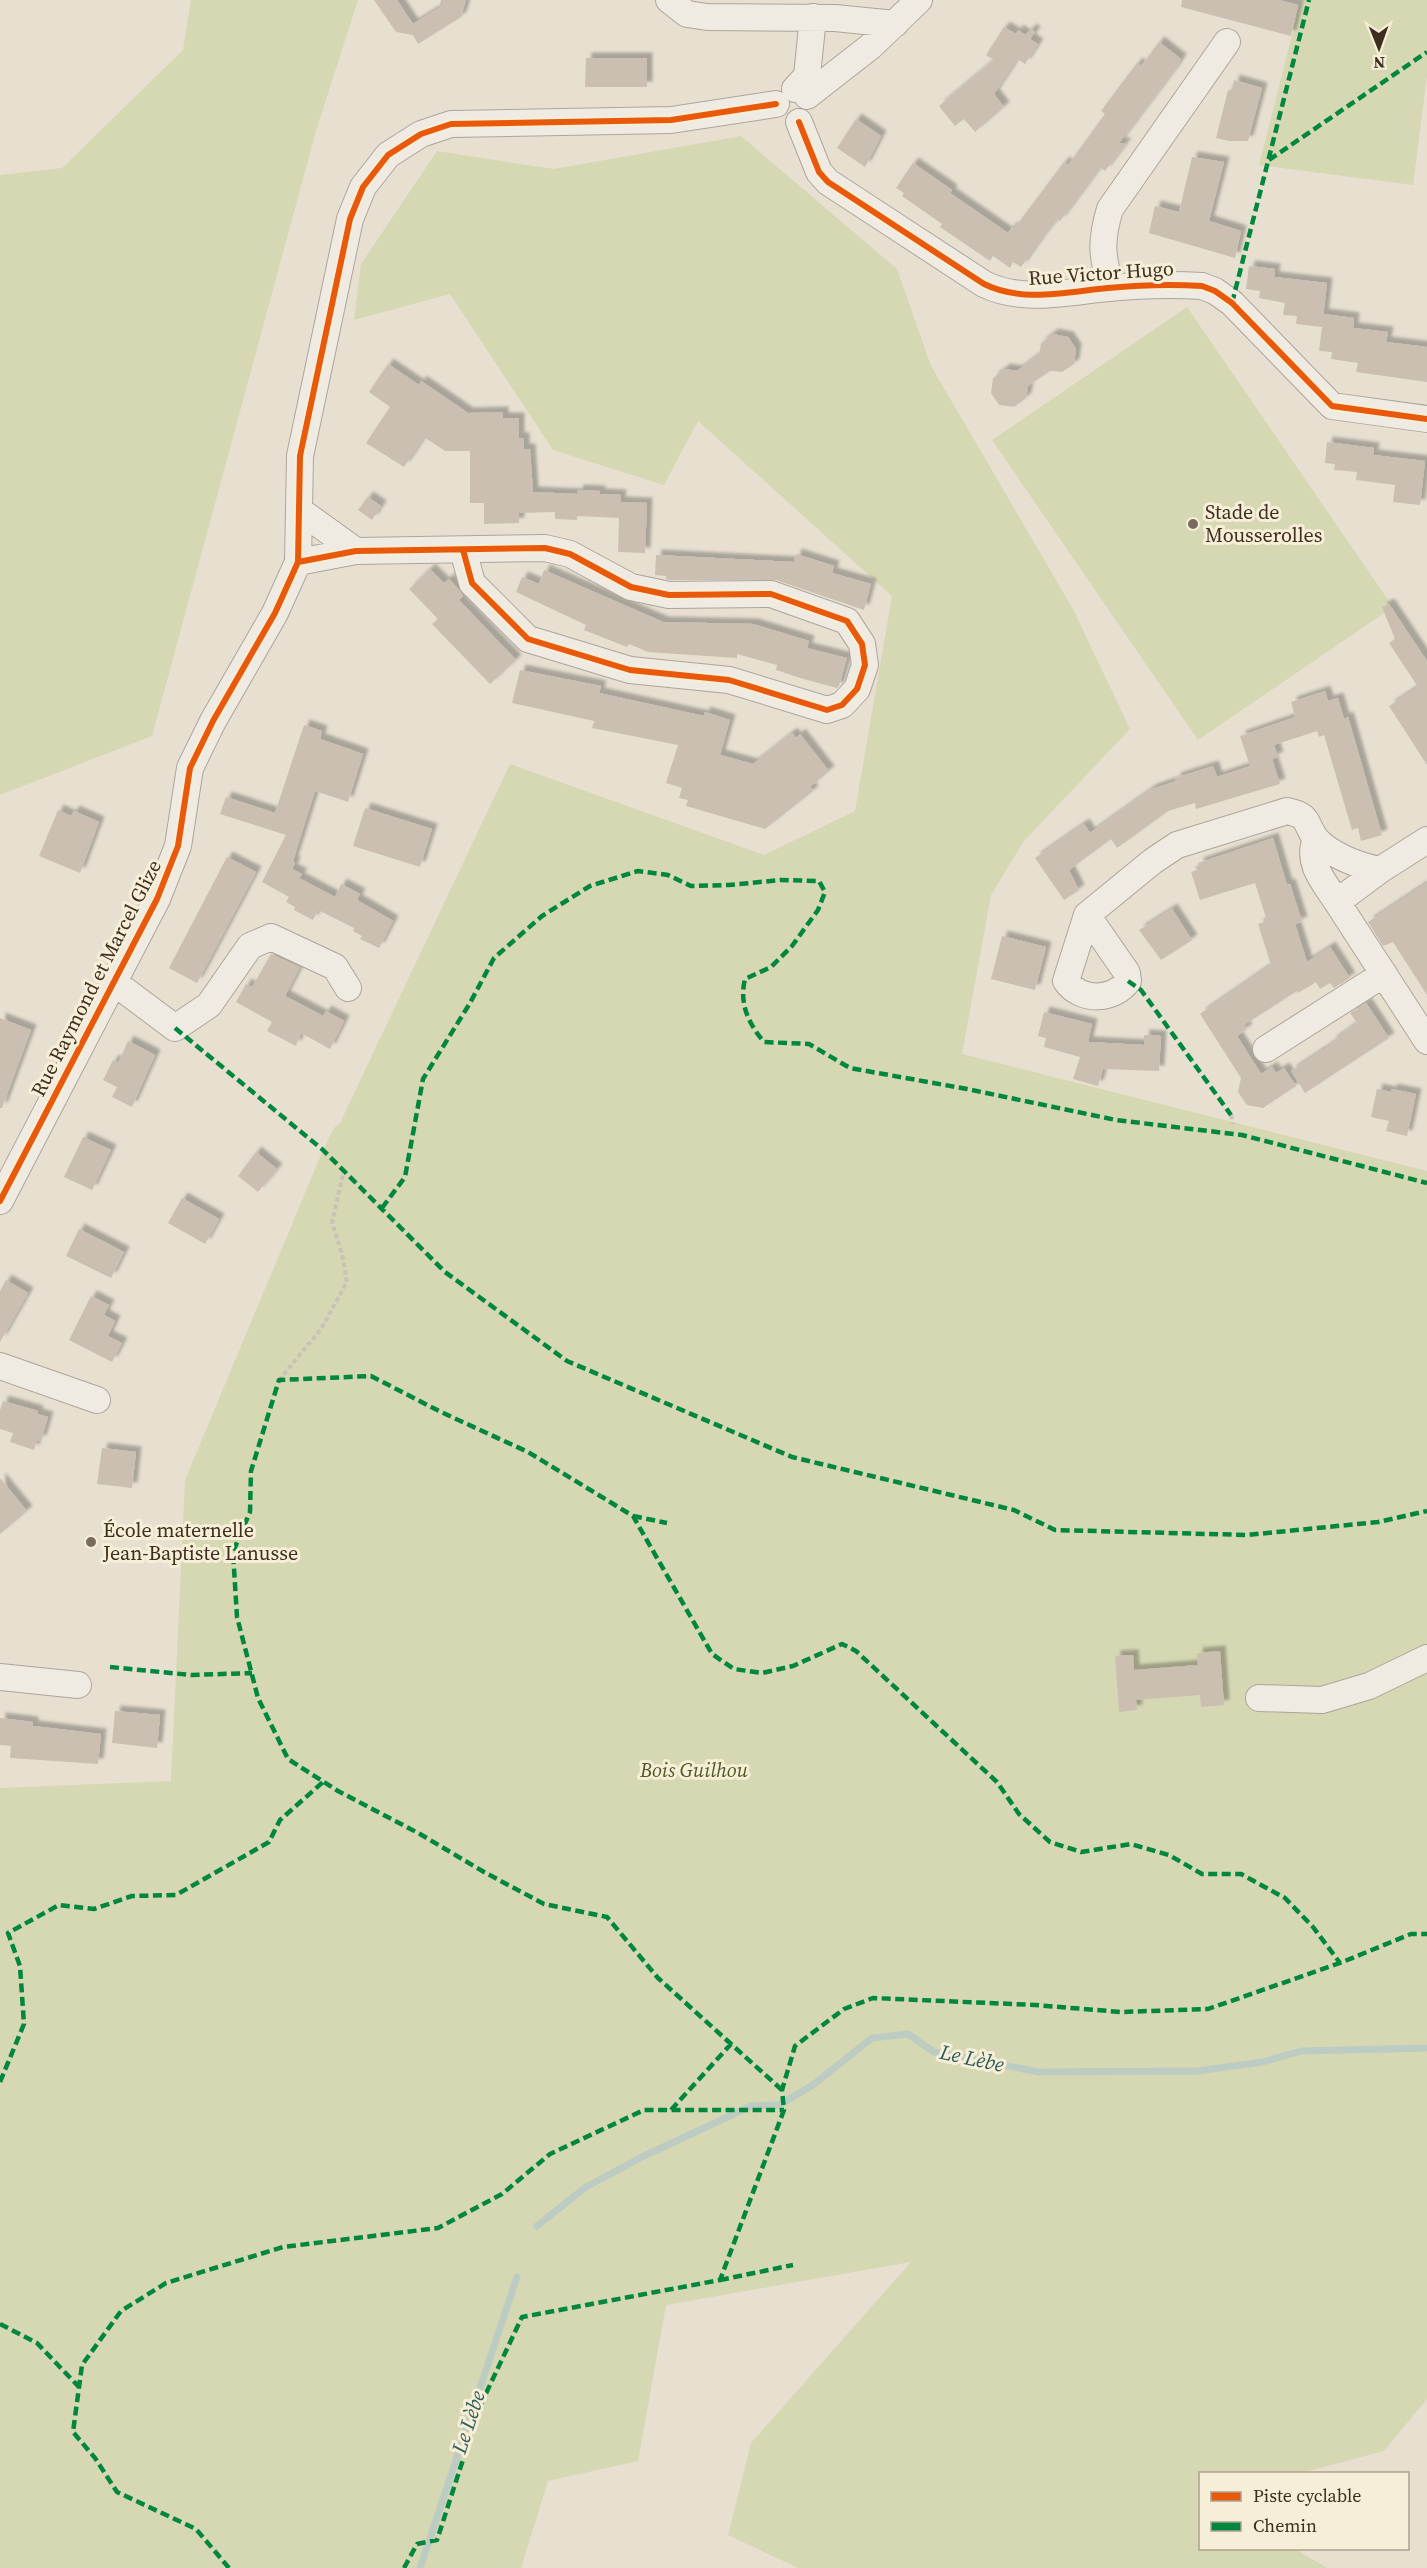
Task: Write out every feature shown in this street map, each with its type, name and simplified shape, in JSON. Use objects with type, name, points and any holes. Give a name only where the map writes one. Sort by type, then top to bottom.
[{"type":"street","points":[[669,0],[687,14],[707,17],[813,17],[895,24]]},
{"type":"street","points":[[792,96],[895,24],[919,0]]},
{"type":"street","points":[[792,96],[807,76],[813,17]]},
{"type":"street","points":[[1111,288],[1103,252],[1102,232],[1110,209],[1227,42]]},
{"type":"street","name":"Rue Victor Hugo","points":[[792,96],[809,109],[798,122],[819,172],[828,182],[984,284],[1001,292],[1017,295],[1111,288],[1202,286],[1215,291],[1232,303],[1332,406],[1427,420]]},
{"type":"street","name":"Rue Raymond et Marcel Glize","points":[[0,1201],[170,872],[184,819],[190,768],[213,722],[275,613],[298,562],[300,456],[350,219],[363,187],[388,155],[421,134],[451,124],[671,120],[792,96]]},
{"type":"street","points":[[299,510],[356,550]]},
{"type":"street","points":[[298,562],[356,550],[545,548],[570,554],[631,587],[669,595],[771,594],[847,621],[862,644],[866,665],[857,689],[842,705],[827,710],[729,680],[630,670],[528,639],[472,583],[463,550]]},
{"type":"street","points":[[1087,915],[1153,861],[1177,845],[1287,811],[1300,814],[1308,821],[1317,839],[1342,857],[1361,867],[1380,870]]},
{"type":"street","points":[[1317,839],[1312,849],[1315,867],[1427,1041]]},
{"type":"street","points":[[1337,902],[1380,870],[1427,840]]},
{"type":"street","points":[[115,982],[175,1028],[209,1005],[250,946],[271,937],[335,967],[348,988]]},
{"type":"street","points":[[1266,1049],[1384,974]]},
{"type":"street","points":[[0,1366],[97,1400]]},
{"type":"street","points":[[1259,1698],[1322,1700],[1369,1686],[1427,1658]]},
{"type":"street","points":[[0,1677],[78,1685]]},
{"type":"path","points":[[1232,1115],[1233,1124]]},
{"type":"path","points":[[279,1380],[321,1329],[347,1282],[333,1222],[344,1170]]},
{"type":"green space","points":[[191,0],[358,0],[316,131],[152,736],[0,795],[0,175],[62,168],[183,50]]},
{"type":"green space","points":[[1301,0],[1427,0],[1427,76],[1413,185],[1259,165]]},
{"type":"green space","name":"Bois Guilhou","points":[[741,136],[897,269],[931,366],[1073,609],[1130,729],[1024,841],[991,895],[962,1054],[1427,1171],[1427,2399],[1384,2451],[1305,2472],[1199,2472],[1199,2550],[1297,2550],[1327,2568],[798,2568],[728,2535],[751,2443],[911,2262],[666,2305],[638,2461],[548,2481],[521,2568],[0,2568],[0,1788],[171,1781],[185,1480],[323,1150],[334,1128],[340,1123],[510,764],[764,855],[855,811],[892,596],[698,421],[664,485],[553,450],[450,294],[354,320],[361,264],[437,151],[554,169]]},
{"type":"green space","name":"Stade de Mousserolles","points":[[1187,307],[1393,607],[1198,740],[992,440]]},
{"type":"building","points":[[374,0],[397,0],[413,24],[439,8],[441,0],[466,0],[461,17],[418,44],[413,35],[396,32]]},
{"type":"building","points":[[1182,0],[1279,0],[1298,5],[1291,36],[1181,7]]},
{"type":"building","points":[[1004,27],[1016,34],[1018,30],[1025,35],[1032,29],[1035,32],[1030,39],[1038,44],[1025,64],[1017,59],[994,94],[1004,107],[975,132],[964,119],[955,126],[939,106],[994,60],[986,55]]},
{"type":"building","points":[[1159,42],[1181,59],[1177,66],[1119,143],[1126,143],[1105,171],[1101,168],[1094,175],[1060,221],[1057,219],[1021,267],[1013,262],[1010,268],[993,256],[990,261],[940,227],[942,224],[902,196],[904,193],[896,188],[913,163],[952,190],[950,193],[1008,233],[1012,227],[1014,229],[1064,162],[1068,165],[1105,114],[1101,111],[1137,63],[1141,66]]},
{"type":"building","points":[[586,58],[647,58],[647,87],[585,87]]},
{"type":"building","points":[[1234,80],[1262,88],[1248,141],[1216,138],[1228,90],[1232,90]]},
{"type":"building","points":[[856,119],[881,136],[865,167],[837,148]]},
{"type":"building","points":[[1192,157],[1224,162],[1209,221],[1241,231],[1235,258],[1149,233],[1155,206],[1179,212]]},
{"type":"building","points":[[1249,266],[1275,269],[1274,277],[1327,283],[1323,314],[1354,318],[1353,328],[1388,332],[1386,342],[1427,347],[1427,382],[1356,372],[1358,363],[1331,359],[1332,352],[1319,351],[1322,327],[1296,324],[1297,316],[1283,315],[1285,303],[1259,298],[1260,291],[1246,289]]},
{"type":"building","points":[[1053,334],[1068,337],[1076,349],[1074,364],[1062,372],[1050,371],[1028,386],[1026,398],[1014,407],[999,405],[991,393],[993,378],[1005,369],[1017,371],[1039,355],[1041,343]]},
{"type":"building","points":[[388,364],[419,385],[421,381],[468,413],[503,412],[503,418],[519,418],[519,438],[524,438],[524,449],[530,449],[533,492],[577,494],[578,490],[600,491],[600,494],[621,495],[620,502],[647,503],[645,553],[618,552],[619,518],[577,516],[577,520],[555,519],[555,512],[519,513],[519,523],[484,524],[484,503],[470,503],[470,451],[445,451],[424,437],[404,467],[366,443],[390,407],[369,392]]},
{"type":"building","points":[[1327,442],[1374,448],[1373,455],[1425,461],[1420,505],[1393,502],[1395,485],[1356,480],[1357,472],[1334,470],[1335,464],[1325,463]]},
{"type":"building","points":[[368,497],[381,506],[372,520],[358,510]]},
{"type":"building","points":[[796,554],[834,566],[832,573],[871,584],[864,610],[776,580],[670,580],[666,579],[666,576],[655,575],[656,555],[794,562]]},
{"type":"building","points":[[430,569],[444,583],[449,579],[463,596],[459,600],[516,660],[490,684],[432,624],[438,619],[409,589]]},
{"type":"building","points":[[544,570],[663,622],[753,624],[809,641],[807,648],[847,658],[839,686],[837,688],[800,678],[776,670],[777,665],[737,654],[737,658],[648,652],[629,644],[627,647],[584,630],[586,625],[516,592],[522,577],[539,584]]},
{"type":"building","points":[[1389,604],[1427,661],[1427,765],[1389,706],[1418,687],[1389,643],[1395,639],[1382,607]]},
{"type":"building","points":[[520,670],[601,686],[599,693],[704,716],[705,712],[730,720],[720,755],[753,764],[792,733],[796,738],[800,734],[829,771],[810,787],[813,791],[765,829],[686,806],[688,800],[679,798],[682,788],[666,783],[678,745],[592,728],[594,721],[512,703]]},
{"type":"building","points":[[1325,691],[1328,701],[1338,698],[1344,719],[1348,717],[1382,835],[1361,841],[1358,828],[1352,830],[1324,735],[1319,737],[1317,731],[1274,745],[1278,757],[1272,759],[1280,784],[1196,809],[1195,803],[1168,811],[1117,848],[1111,839],[1069,870],[1079,890],[1064,900],[1035,858],[1084,824],[1090,833],[1152,789],[1176,781],[1175,778],[1213,766],[1217,777],[1250,766],[1240,736],[1295,717],[1291,702]]},
{"type":"building","points":[[304,725],[322,731],[320,739],[363,754],[348,802],[315,791],[292,869],[302,874],[299,878],[335,897],[341,884],[360,894],[357,900],[393,921],[379,948],[360,939],[362,936],[353,931],[354,928],[318,910],[313,920],[294,910],[295,907],[286,902],[289,897],[262,882],[286,835],[220,814],[226,797],[275,813]]},
{"type":"building","points":[[365,808],[432,829],[420,867],[353,846]]},
{"type":"building","points":[[58,810],[71,816],[74,811],[99,822],[80,873],[39,856]]},
{"type":"building","points":[[1273,838],[1287,885],[1290,884],[1302,922],[1295,924],[1307,962],[1330,947],[1350,978],[1334,988],[1330,983],[1320,989],[1316,982],[1298,993],[1297,991],[1244,1025],[1247,1029],[1237,1036],[1261,1074],[1272,1067],[1276,1073],[1284,1068],[1296,1086],[1263,1108],[1247,1105],[1238,1092],[1241,1078],[1200,1014],[1271,965],[1258,924],[1267,921],[1255,883],[1200,900],[1191,872],[1200,869],[1198,863]]},
{"type":"building","points":[[227,857],[256,872],[197,983],[169,968]]},
{"type":"building","points":[[1427,883],[1427,995],[1393,942],[1383,946],[1368,922]]},
{"type":"building","points":[[1172,909],[1192,940],[1161,960],[1139,930]]},
{"type":"building","points":[[1002,936],[1046,947],[1035,990],[991,979]]},
{"type":"building","points":[[271,954],[300,967],[285,996],[323,1016],[326,1011],[344,1021],[330,1049],[301,1033],[296,1046],[267,1031],[272,1022],[236,1002],[246,984],[252,987]]},
{"type":"building","points":[[1366,1003],[1389,1038],[1305,1093],[1291,1071],[1332,1044],[1331,1042],[1357,1023],[1350,1013]]},
{"type":"building","points":[[1044,1012],[1092,1024],[1088,1042],[1144,1045],[1144,1035],[1161,1036],[1159,1071],[1103,1069],[1098,1086],[1073,1079],[1080,1057],[1044,1047],[1046,1038],[1038,1036]]},
{"type":"building","points":[[0,1018],[31,1030],[2,1108],[0,1108]]},
{"type":"building","points":[[128,1041],[155,1055],[132,1107],[112,1097],[117,1087],[103,1080],[113,1060],[118,1063]]},
{"type":"building","points":[[1377,1089],[1391,1092],[1392,1089],[1416,1094],[1407,1136],[1386,1131],[1389,1121],[1371,1117]]},
{"type":"building","points":[[83,1137],[111,1150],[92,1190],[64,1177]]},
{"type":"building","points":[[256,1152],[277,1169],[258,1192],[238,1176]]},
{"type":"building","points":[[182,1198],[219,1219],[205,1244],[168,1223]]},
{"type":"building","points":[[79,1229],[124,1252],[111,1278],[66,1256]]},
{"type":"building","points":[[6,1280],[28,1293],[0,1342],[0,1291]]},
{"type":"building","points":[[91,1296],[109,1305],[104,1315],[115,1321],[108,1336],[122,1343],[112,1362],[69,1340]]},
{"type":"building","points":[[3,1401],[38,1411],[37,1414],[48,1417],[41,1441],[37,1440],[34,1450],[10,1442],[13,1433],[0,1429],[0,1410]]},
{"type":"building","points":[[102,1448],[136,1452],[132,1488],[97,1484]]},
{"type":"building","points":[[0,1478],[27,1511],[0,1534]]},
{"type":"building","points":[[1220,1651],[1224,1705],[1201,1707],[1200,1695],[1136,1700],[1137,1710],[1119,1712],[1115,1656],[1133,1655],[1134,1670],[1198,1665],[1197,1653]]},
{"type":"building","points":[[115,1711],[160,1715],[157,1748],[112,1743]]},
{"type":"building","points":[[0,1718],[33,1722],[33,1726],[101,1734],[98,1764],[10,1758],[11,1746],[0,1745]]},
{"type":"waterway","name":"Le Lèbe","points":[[537,2226],[586,2187],[642,2157],[751,2106],[779,2105],[813,2085],[872,2038],[908,2034],[934,2052],[1039,2072],[1197,2071],[1263,2062],[1301,2051],[1427,2048]]},
{"type":"waterway","name":"Le Lèbe","points":[[420,2568],[517,2277]]},
{"type":"marked path","points":[[1232,303],[1309,0]]},
{"type":"marked path","points":[[1269,160],[1427,52]]},
{"type":"marked path","points":[[382,1208],[405,1177],[423,1079],[470,1003],[494,958],[542,916],[590,886],[638,871],[668,875],[691,886],[781,880],[819,881],[825,892],[818,910],[792,946],[771,967],[745,979],[743,996],[746,1012],[753,1028],[764,1042],[809,1044],[850,1068],[967,1089],[1116,1120],[1242,1135],[1427,1183]]},
{"type":"marked path","points":[[1128,981],[1141,990],[1231,1115]]},
{"type":"marked path","points":[[175,1028],[323,1150],[445,1272],[567,1361],[792,1457],[1014,1510],[1055,1530],[1247,1535],[1378,1522],[1427,1511]]},
{"type":"marked path","points":[[782,2090],[658,1978],[607,1917],[544,1904],[338,1791],[288,1759],[258,1698],[237,1617],[233,1552],[250,1512],[251,1471],[279,1380],[371,1376],[441,1412],[528,1452],[633,1516],[712,1654],[734,1669],[762,1673],[793,1666],[842,1644],[856,1651],[997,1782],[1019,1814],[1050,1842],[1081,1852],[1131,1844],[1169,1855],[1202,1874],[1241,1874],[1285,1898],[1313,1927],[1340,1963]]},
{"type":"marked path","points":[[633,1516],[667,1523]]},
{"type":"marked path","points":[[110,1667],[191,1675],[252,1673]]},
{"type":"marked path","points":[[0,2082],[24,2024],[20,1966],[8,1933],[59,1905],[94,1909],[132,1896],[176,1895],[269,1842],[280,1820],[323,1782]]},
{"type":"marked path","points":[[404,2568],[417,2544],[437,2540],[481,2404],[522,2317],[720,2280],[784,2110],[782,2090],[795,2046],[844,2009],[873,1998],[1035,2005],[1121,2012],[1208,2009],[1340,1963],[1411,1934],[1427,1934]]},
{"type":"marked path","points":[[671,2110],[731,2044]]},
{"type":"marked path","points":[[229,2568],[196,2529],[117,2492],[95,2458],[73,2432],[82,2365],[121,2311],[166,2283],[283,2247],[438,2228],[502,2194],[550,2154],[644,2110],[784,2110]]},
{"type":"marked path","points":[[720,2280],[793,2265]]},
{"type":"marked path","points":[[0,2324],[37,2343],[79,2387]]},
{"type":"cycle path","points":[[0,1201],[157,899],[178,846],[190,768],[213,721],[275,613],[298,562],[300,456],[350,219],[363,187],[388,155],[421,134],[451,124],[671,120],[776,104]]},
{"type":"cycle path","points":[[799,122],[819,172],[828,182],[984,284],[999,290],[1029,295],[1143,286],[1202,286],[1215,291],[1232,303],[1332,406],[1427,419]]},
{"type":"cycle path","points":[[298,562],[356,551],[545,548],[570,554],[631,587],[669,595],[771,594],[847,621],[862,644],[865,665],[857,689],[842,705],[827,710],[729,680],[630,670],[528,639],[472,583],[463,550]]},
{"type":"place","name":"Stade de Mousserolles","points":[[1193,524]]},
{"type":"place","name":"École maternelle Jean-Baptiste Lanusse","points":[[91,1542]]}]
